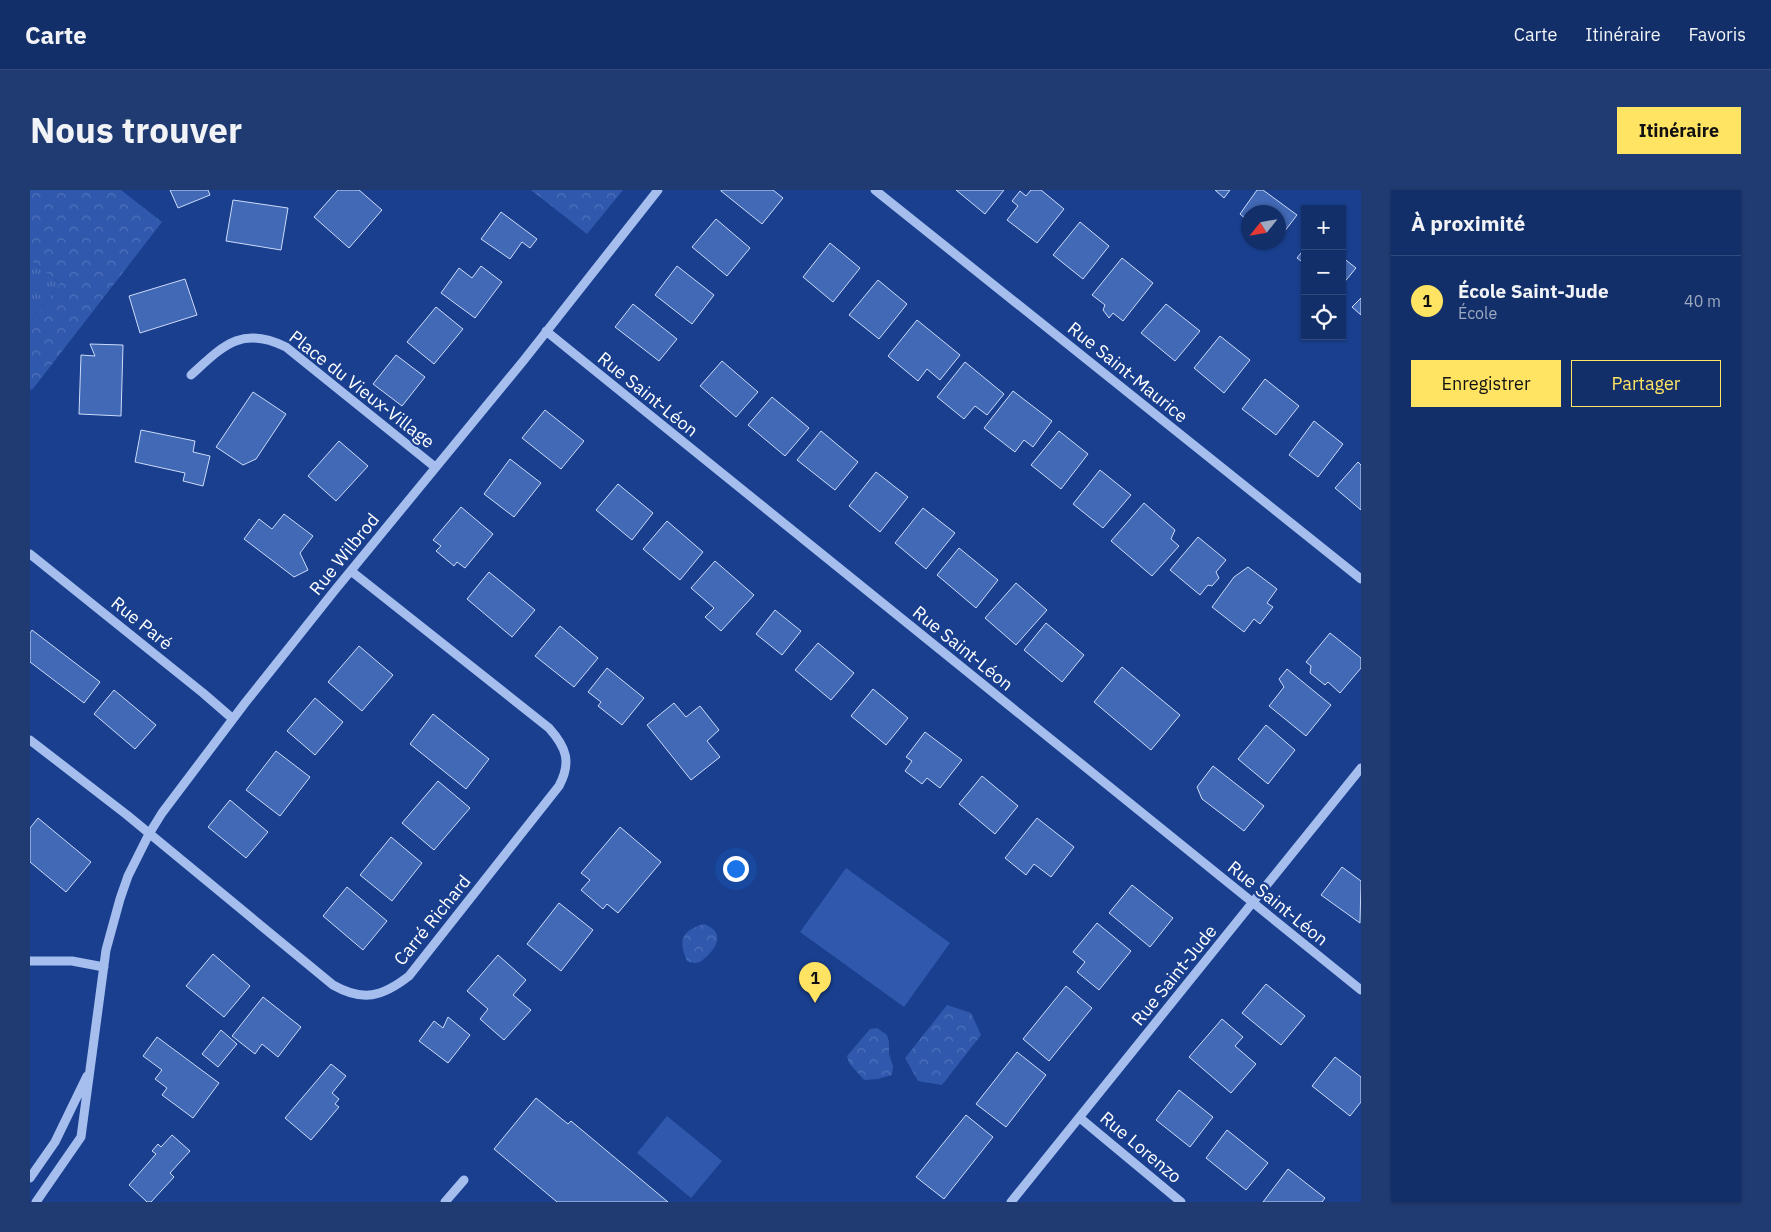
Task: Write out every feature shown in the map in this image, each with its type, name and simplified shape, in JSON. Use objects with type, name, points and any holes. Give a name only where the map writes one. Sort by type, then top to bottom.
[{"type":"street","name":"Rue Wilbrod","points":[[36,1202],[80,1137],[106,950],[120,899],[135,860],[149,834],[162,813],[233,719],[658,190]]},
{"type":"street","name":"Rue Saint-Maurice","points":[[874,190],[1361,579]]},
{"type":"street","name":"Rue Saint-Léon","points":[[546,331],[1251,903],[1361,990]]},
{"type":"street","name":"Place du Vieux-Village","points":[[190,375],[217,352],[238,339],[263,338],[274,341],[286,347],[435,467]]},
{"type":"street","name":"Rue Paré","points":[[30,554],[233,719]]},
{"type":"street","name":"Carré Richard","points":[[30,740],[149,834],[333,985],[359,996],[371,996],[386,992],[409,976],[559,786],[567,765],[565,752],[557,737],[548,728],[351,571]]},
{"type":"street","name":"Rue Saint-Jude","points":[[1011,1202],[1361,768]]},
{"type":"street","points":[[30,961],[72,961],[104,967]]},
{"type":"street","name":"Rue Wilbrod","points":[[30,1178],[58,1136],[91,1067]]},
{"type":"street","name":"Rue Lorenzo","points":[[1080,1118],[1181,1202]]},
{"type":"street","points":[[445,1202],[464,1180]]},
{"type":"green space","points":[[30,190],[121,190],[162,222],[32,390],[30,389],[30,322],[60,283],[30,260]]},
{"type":"green space","points":[[531,190],[623,190],[587,234]]},
{"type":"green space","points":[[30,260],[60,283],[30,322]]},
{"type":"green space","points":[[846,868],[950,943],[904,1007],[800,932]]},
{"type":"green space","points":[[704,924],[715,931],[717,935],[714,948],[701,961],[695,963],[687,961],[682,942],[684,937],[690,930]]},
{"type":"green space","points":[[947,1005],[971,1013],[981,1035],[942,1085],[918,1081],[905,1058]]},
{"type":"green space","points":[[877,1028],[887,1035],[889,1054],[893,1066],[892,1075],[864,1080],[849,1063],[847,1056],[870,1029]]},
{"type":"green space","points":[[667,1116],[722,1161],[691,1198],[637,1153]]},
{"type":"building","points":[[170,190],[208,190],[210,195],[178,208]]},
{"type":"building","points":[[338,190],[359,190],[382,210],[349,248],[314,217]]},
{"type":"building","points":[[721,190],[773,190],[783,198],[762,224]]},
{"type":"building","points":[[956,190],[1004,190],[985,214]]},
{"type":"building","points":[[1031,190],[1041,190],[1064,209],[1037,243],[1007,220],[1018,206],[1012,201],[1020,191],[1026,196]]},
{"type":"building","points":[[1215,190],[1230,190],[1224,198]]},
{"type":"building","points":[[1257,190],[1263,190],[1283,205],[1246,205]]},
{"type":"building","points":[[233,200],[288,208],[281,250],[226,241]]},
{"type":"building","points":[[1286,207],[1297,215],[1286,229]]},
{"type":"building","points":[[501,212],[537,239],[530,248],[522,242],[510,259],[481,239]]},
{"type":"building","points":[[716,219],[750,248],[727,276],[692,247]]},
{"type":"building","points":[[1080,222],[1109,246],[1083,279],[1053,255]]},
{"type":"building","points":[[830,243],[860,268],[833,302],[803,277]]},
{"type":"building","points":[[1301,253],[1301,261],[1297,258]]},
{"type":"building","points":[[1122,258],[1153,283],[1123,321],[1113,313],[1109,318],[1103,310],[1105,305],[1092,295]]},
{"type":"building","points":[[1346,260],[1356,268],[1346,280]]},
{"type":"building","points":[[481,266],[502,282],[475,318],[441,293],[459,268],[472,278]]},
{"type":"building","points":[[677,266],[714,295],[692,324],[655,295]]},
{"type":"building","points":[[185,279],[197,315],[140,333],[129,296]]},
{"type":"building","points":[[878,280],[907,304],[879,339],[849,315]]},
{"type":"building","points":[[1361,298],[1361,315],[1352,307]]},
{"type":"building","points":[[633,304],[677,339],[659,361],[615,327]]},
{"type":"building","points":[[1166,304],[1200,331],[1175,361],[1141,333]]},
{"type":"building","points":[[436,307],[463,329],[434,364],[407,342]]},
{"type":"building","points":[[917,320],[960,355],[940,380],[927,369],[918,381],[888,356]]},
{"type":"building","points":[[1220,336],[1250,360],[1224,393],[1194,368]]},
{"type":"building","points":[[90,344],[123,345],[121,416],[79,414],[81,355],[95,356]]},
{"type":"building","points":[[396,355],[425,377],[402,406],[373,384]]},
{"type":"building","points":[[722,361],[758,392],[736,417],[700,386]]},
{"type":"building","points":[[965,362],[1004,394],[987,415],[975,406],[964,419],[937,397]]},
{"type":"building","points":[[1265,379],[1299,406],[1276,435],[1242,409]]},
{"type":"building","points":[[1013,391],[1052,421],[1033,447],[1024,440],[1015,452],[984,428]]},
{"type":"building","points":[[253,392],[286,414],[256,459],[243,465],[216,447]]},
{"type":"building","points":[[772,397],[809,428],[785,456],[748,425]]},
{"type":"building","points":[[545,410],[584,441],[561,469],[522,438]]},
{"type":"building","points":[[1314,421],[1343,444],[1318,477],[1289,455]]},
{"type":"building","points":[[141,430],[195,441],[193,452],[210,456],[203,486],[183,481],[185,473],[135,462]]},
{"type":"building","points":[[821,431],[858,462],[835,490],[797,460]]},
{"type":"building","points":[[1059,431],[1088,454],[1061,489],[1031,465]]},
{"type":"building","points":[[339,441],[368,466],[336,501],[308,476]]},
{"type":"building","points":[[510,459],[541,483],[514,517],[484,494]]},
{"type":"building","points":[[1358,462],[1361,465],[1361,510],[1335,488]]},
{"type":"building","points":[[1100,470],[1131,495],[1103,528],[1073,504]]},
{"type":"building","points":[[876,472],[908,497],[880,532],[849,506]]},
{"type":"building","points":[[618,484],[653,513],[632,540],[596,510]]},
{"type":"building","points":[[1144,503],[1175,530],[1171,539],[1179,546],[1152,576],[1111,541]]},
{"type":"building","points":[[461,507],[493,534],[465,568],[457,562],[454,566],[436,551],[441,546],[433,540]]},
{"type":"building","points":[[923,508],[955,533],[926,569],[895,543]]},
{"type":"building","points":[[284,514],[313,536],[300,553],[308,570],[294,577],[244,539],[259,519],[272,529]]},
{"type":"building","points":[[667,521],[703,552],[680,580],[643,549]]},
{"type":"building","points":[[1198,537],[1226,560],[1216,572],[1219,578],[1212,586],[1208,585],[1200,595],[1170,570]]},
{"type":"building","points":[[959,548],[998,580],[976,608],[937,575]]},
{"type":"building","points":[[715,561],[754,595],[721,631],[705,617],[714,608],[691,588]]},
{"type":"building","points":[[1248,567],[1277,589],[1267,603],[1273,607],[1260,624],[1254,619],[1244,632],[1212,607],[1234,577]]},
{"type":"building","points":[[489,572],[535,610],[512,637],[467,599]]},
{"type":"building","points":[[1016,583],[1047,610],[1016,645],[985,618]]},
{"type":"building","points":[[775,610],[801,631],[782,655],[756,634]]},
{"type":"building","points":[[1046,623],[1084,655],[1062,682],[1024,650]]},
{"type":"building","points":[[560,626],[598,658],[574,687],[535,656]]},
{"type":"building","points":[[32,630],[100,682],[84,703],[30,662],[30,633]]},
{"type":"building","points":[[1330,633],[1361,658],[1361,668],[1340,693],[1328,682],[1325,685],[1310,673],[1311,666],[1306,662]]},
{"type":"building","points":[[818,643],[854,673],[831,700],[795,670]]},
{"type":"building","points":[[359,646],[393,675],[362,711],[328,682]]},
{"type":"building","points":[[1122,667],[1180,715],[1151,750],[1094,702]]},
{"type":"building","points":[[607,668],[644,698],[622,725],[598,706],[601,702],[588,692]]},
{"type":"building","points":[[1287,669],[1331,705],[1306,736],[1269,706],[1284,687],[1279,679]]},
{"type":"building","points":[[873,689],[908,718],[886,745],[851,716]]},
{"type":"building","points":[[114,690],[156,725],[135,749],[94,714]]},
{"type":"building","points":[[315,698],[343,722],[315,755],[287,731]]},
{"type":"building","points":[[674,703],[686,717],[700,706],[719,730],[707,741],[720,757],[691,780],[647,725]]},
{"type":"building","points":[[433,714],[489,759],[466,789],[410,744]]},
{"type":"building","points":[[1266,725],[1295,750],[1268,784],[1238,759]]},
{"type":"building","points":[[925,732],[962,760],[940,788],[927,778],[922,784],[905,771],[912,761],[906,757]]},
{"type":"building","points":[[276,751],[310,777],[280,816],[246,790]]},
{"type":"building","points":[[1213,766],[1264,806],[1244,831],[1202,799],[1197,787]]},
{"type":"building","points":[[982,776],[1018,806],[995,834],[959,804]]},
{"type":"building","points":[[438,781],[470,808],[434,850],[402,823]]},
{"type":"building","points":[[230,800],[268,832],[246,858],[208,827]]},
{"type":"building","points":[[38,818],[91,862],[66,892],[30,862],[30,828]]},
{"type":"building","points":[[1037,818],[1074,847],[1051,877],[1034,864],[1026,875],[1005,858]]},
{"type":"building","points":[[620,827],[661,862],[618,913],[607,904],[603,909],[581,890],[590,880],[581,873]]},
{"type":"building","points":[[391,837],[422,863],[392,901],[360,875]]},
{"type":"building","points":[[1342,867],[1361,881],[1360,923],[1321,895]]},
{"type":"building","points":[[1132,885],[1173,918],[1150,947],[1109,913]]},
{"type":"building","points":[[347,887],[387,921],[363,950],[323,916]]},
{"type":"building","points":[[559,903],[593,930],[561,971],[527,944]]},
{"type":"building","points":[[1097,923],[1131,951],[1099,990],[1077,972],[1085,962],[1073,952]]},
{"type":"building","points":[[213,954],[250,986],[224,1017],[186,986]]},
{"type":"building","points":[[498,955],[526,980],[513,995],[531,1010],[504,1040],[480,1019],[488,1009],[467,991]]},
{"type":"building","points":[[1266,984],[1305,1016],[1281,1045],[1242,1013]]},
{"type":"building","points":[[1066,986],[1092,1008],[1049,1061],[1023,1039]]},
{"type":"building","points":[[263,997],[301,1027],[278,1057],[262,1044],[255,1054],[232,1036]]},
{"type":"building","points":[[448,1017],[470,1035],[448,1063],[419,1041],[434,1021],[443,1028]]},
{"type":"building","points":[[1222,1019],[1243,1037],[1235,1046],[1256,1064],[1231,1093],[1189,1057]]},
{"type":"building","points":[[221,1030],[237,1044],[218,1067],[202,1054]]},
{"type":"building","points":[[157,1037],[219,1083],[193,1118],[162,1095],[167,1088],[155,1079],[162,1070],[143,1056]]},
{"type":"building","points":[[1017,1052],[1046,1075],[1006,1127],[976,1104]]},
{"type":"building","points":[[1335,1057],[1361,1077],[1361,1102],[1350,1116],[1312,1086]]},
{"type":"building","points":[[331,1064],[346,1076],[332,1093],[339,1099],[335,1104],[339,1107],[311,1140],[285,1118]]},
{"type":"building","points":[[1179,1090],[1213,1117],[1190,1147],[1156,1120]]},
{"type":"building","points":[[536,1098],[568,1124],[571,1121],[668,1202],[557,1202],[494,1149]]},
{"type":"building","points":[[966,1115],[993,1137],[944,1199],[916,1177]]},
{"type":"building","points":[[1227,1130],[1268,1163],[1246,1190],[1206,1158]]},
{"type":"building","points":[[172,1135],[190,1151],[170,1173],[174,1177],[151,1202],[147,1202],[129,1185],[156,1154],[152,1151],[158,1144],[161,1147]]},
{"type":"building","points":[[1288,1169],[1325,1198],[1322,1202],[1263,1202]]},
{"type":"place","name":"École Saint-Jude","points":[[815,1003]]}]
